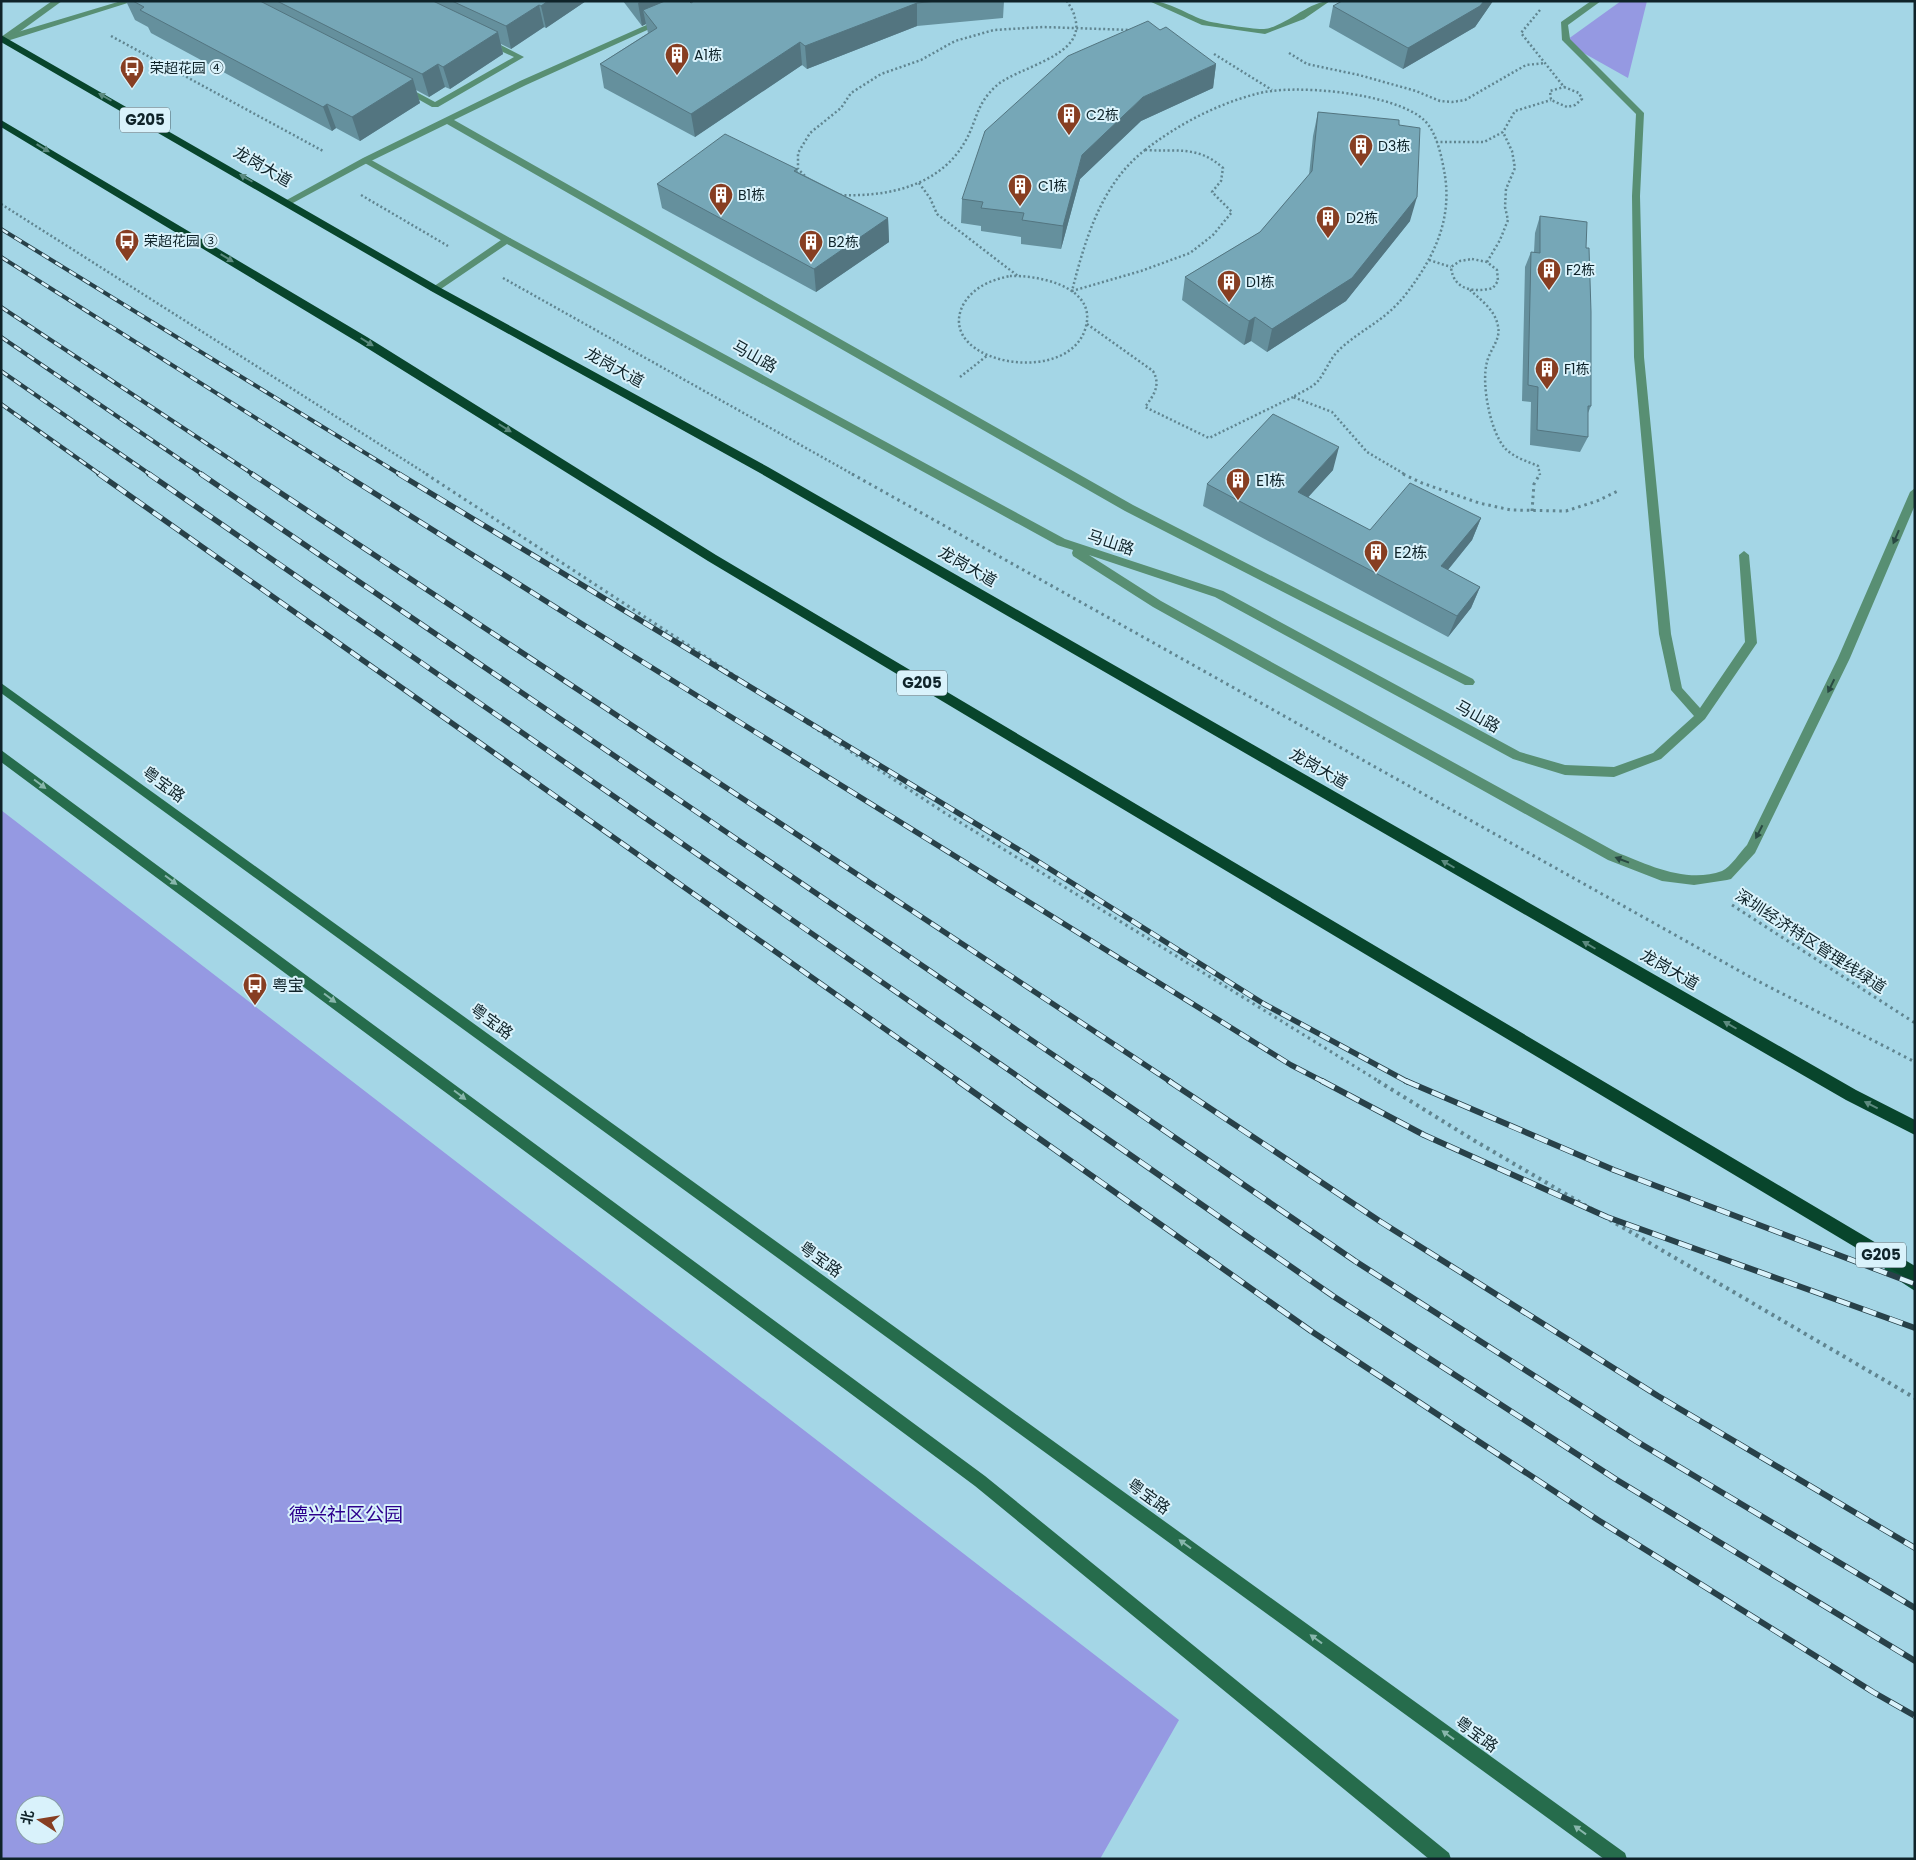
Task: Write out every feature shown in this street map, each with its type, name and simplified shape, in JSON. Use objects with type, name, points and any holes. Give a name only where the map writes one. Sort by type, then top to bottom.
[{"type":"highway","name":"龙岗大道","points":[[2,39],[288,202],[435,289],[773,475],[1842,1090],[1915,1128]]},
{"type":"highway","name":"G205","points":[[1,123],[363,340],[721,563],[1915,1275]]},
{"type":"main road","name":"粤宝路","points":[[1,688],[1619,1859]]},
{"type":"main road","points":[[1,754],[980,1481],[1442,1859]]},
{"type":"main road","points":[[1847,1235],[1915,1284]]},
{"type":"street","points":[[2,39],[58,1]]},
{"type":"street","points":[[2,39],[130,1]]},
{"type":"street","points":[[1153,1],[1205,23],[1265,32],[1301,17],[1326,1]]},
{"type":"street","points":[[1597,1],[1564,24],[1566,40],[1640,113],[1636,196],[1639,357],[1667,643],[1677,690],[1701,716]]},
{"type":"street","points":[[288,202],[366,160],[523,83],[648,26],[674,17]]},
{"type":"street","points":[[399,87],[435,105],[520,56],[477,37]]},
{"type":"street","points":[[447,120],[1129,508],[1469,682]]},
{"type":"street","name":"马山路","points":[[366,160],[508,240],[1061,542],[1219,594],[1517,756],[1565,770],[1614,772],[1657,756],[1701,716],[1751,643],[1744,555]]},
{"type":"street","points":[[435,289],[508,240]]},
{"type":"street","points":[[1061,542],[1157,604],[1612,856],[1662,876],[1694,880],[1727,875],[1751,849],[1844,658],[1915,492]]},
{"type":"path","points":[[833,194],[861,197],[891,194],[919,183],[949,163],[966,141],[974,118],[984,98],[1000,83],[1050,59],[1074,40],[1077,28],[1076,17],[1067,1]]},
{"type":"path","points":[[1521,33],[1542,8]]},
{"type":"path","points":[[812,183],[798,169],[798,152],[810,134],[841,108],[851,93],[881,74],[920,60],[955,41],[994,30],[1043,27],[1135,31]]},
{"type":"path","points":[[110,36],[323,151]]},
{"type":"path","points":[[1284,49],[1308,64],[1359,75],[1416,91],[1440,101],[1452,102],[1465,100],[1526,65],[1545,63]]},
{"type":"path","points":[[1211,53],[1236,66],[1272,90]]},
{"type":"path","points":[[1436,142],[1484,142],[1503,132],[1515,111],[1550,100],[1559,105],[1569,107],[1578,104],[1582,99],[1575,90],[1558,88],[1550,91],[1548,94],[1550,100]]},
{"type":"path","points":[[1072,291],[1082,251],[1102,203],[1124,169],[1143,150],[1168,134],[1226,104],[1246,96],[1272,90],[1327,92],[1383,100],[1410,110],[1425,121],[1436,142],[1446,177],[1445,208],[1443,229],[1429,260],[1393,310],[1340,349],[1327,364],[1317,382],[1293,397],[1209,438],[1145,407],[1156,395],[1157,380],[1152,368],[1121,349],[1087,324]]},
{"type":"path","points":[[1486,262],[1500,240],[1508,220],[1505,207],[1506,189],[1515,168],[1512,151],[1503,132]]},
{"type":"path","points":[[1072,291],[1141,271],[1190,253],[1213,235],[1232,212],[1212,192],[1221,181],[1223,168],[1214,158],[1200,152],[1143,150]]},
{"type":"path","points":[[919,183],[930,198],[937,214],[1019,276]]},
{"type":"path","points":[[360,195],[451,248]]},
{"type":"path","points":[[1,204],[475,505],[945,813],[1475,1141],[1915,1398]]},
{"type":"path","points":[[1475,259],[1486,262],[1497,270],[1498,280],[1493,288],[1483,292],[1469,289],[1455,282],[1450,275],[1451,267],[1460,260],[1475,259]]},
{"type":"path","points":[[1429,260],[1451,267]]},
{"type":"path","points":[[498,275],[1752,978],[1915,1062]]},
{"type":"path","points":[[1019,276],[1040,278],[1057,283],[1072,291],[1082,300],[1088,311],[1087,324],[1080,338],[1070,350],[1056,357],[1040,362],[1024,363],[988,355],[976,349],[966,340],[960,330],[958,318],[962,306],[970,295],[982,285],[999,279],[1019,276]]},
{"type":"path","points":[[1469,289],[1488,306],[1497,319],[1499,334],[1494,349],[1487,361],[1486,378],[1490,408],[1494,426],[1504,447],[1522,459],[1538,466],[1540,476],[1534,484],[1532,511]]},
{"type":"path","points":[[934,397],[988,355]]},
{"type":"path","points":[[1293,397],[1332,412],[1367,452],[1422,483],[1479,503],[1511,510],[1566,511],[1597,501],[1623,489],[1650,467]]},
{"type":"path","name":"深圳经济特区管理线绿道","points":[[1694,880],[1915,1023]]},
{"type":"green space","points":[[1621,1],[1647,1],[1628,78],[1564,42]]},
{"type":"green space","name":"德兴社区公园","points":[[1,810],[1179,1720],[1100,1859],[1,1859]]},
{"type":"building","points":[[133,1],[260,1],[413,79],[352,117],[327,104],[323,107],[140,10],[144,7]]},
{"type":"building","points":[[277,1],[433,1],[498,32],[443,67],[438,64],[422,74]]},
{"type":"building","points":[[452,1],[548,1],[506,26]]},
{"type":"building","points":[[665,1],[689,1],[691,3],[694,1],[937,1],[917,3],[805,46],[800,42],[691,114],[600,64],[657,28],[643,10]]},
{"type":"building","points":[[1342,1],[1484,1],[1480,6],[1408,48],[1333,6]]},
{"type":"building","points":[[1148,21],[1160,30],[1166,27],[1216,64],[1143,97],[1082,155],[1063,226],[1022,220],[1024,213],[981,208],[983,202],[962,199],[985,131],[1068,56]]},
{"type":"building","points":[[1318,112],[1399,120],[1399,125],[1420,128],[1417,197],[1352,278],[1272,329],[1255,317],[1249,321],[1185,277],[1260,232],[1312,171]]},
{"type":"building","points":[[725,134],[797,169],[794,171],[888,218],[814,269],[657,184]]},
{"type":"building","points":[[1540,216],[1587,222],[1586,248],[1589,248],[1591,312],[1591,406],[1588,406],[1588,437],[1537,430],[1538,387],[1528,385],[1531,252],[1540,253]]},
{"type":"building","points":[[1273,414],[1339,447],[1298,492],[1370,530],[1410,483],[1481,518],[1441,566],[1480,587],[1457,616],[1207,484]]},
{"type":"railway","points":[[1,229],[401,475]]},
{"type":"railway","points":[[1,257],[346,475]]},
{"type":"railway","points":[[1,307],[254,475]]},
{"type":"railway","points":[[1,337],[203,475]]},
{"type":"railway","points":[[1,371],[151,475]]},
{"type":"railway","points":[[1,404],[101,475]]},
{"type":"railway","points":[[99,474],[960,1082]]},
{"type":"railway","points":[[149,474],[1026,1082]]},
{"type":"railway","points":[[201,474],[1093,1082]]},
{"type":"railway","points":[[252,474],[1171,1082]]},
{"type":"railway","points":[[344,474],[1291,1065],[1324,1082]]},
{"type":"railway","points":[[399,474],[1034,859],[1264,1004],[1407,1081]]},
{"type":"railway","points":[[958,1081],[1311,1331],[1598,1520],[1873,1692],[1915,1716]]},
{"type":"railway","points":[[1024,1081],[1333,1296],[1617,1480],[1915,1661]]},
{"type":"railway","points":[[1092,1081],[1355,1261],[1636,1441],[1915,1608]]},
{"type":"railway","points":[[1169,1081],[1381,1222],[1658,1396],[1915,1548]]},
{"type":"railway","points":[[1322,1081],[1424,1135],[1607,1217],[1915,1328]]},
{"type":"railway","points":[[1407,1081],[1614,1170],[1915,1284]]},
{"type":"place","name":"A1栋","points":[[677,76]]},
{"type":"place","name":"荣超花园 ④","points":[[132,89]]},
{"type":"place","name":"C2栋","points":[[1069,136]]},
{"type":"place","name":"D3栋","points":[[1361,167]]},
{"type":"place","name":"C1栋","points":[[1020,207]]},
{"type":"place","name":"B1栋","points":[[721,216]]},
{"type":"place","name":"D2栋","points":[[1328,239]]},
{"type":"place","name":"荣超花园 ③","points":[[127,262]]},
{"type":"place","name":"B2栋","points":[[811,263]]},
{"type":"place","name":"F2栋","points":[[1549,291]]},
{"type":"place","name":"D1栋","points":[[1229,303]]},
{"type":"place","name":"F1栋","points":[[1547,390]]},
{"type":"place","name":"E1栋","points":[[1238,501]]},
{"type":"place","name":"E2栋","points":[[1376,573]]},
{"type":"place","name":"粤宝","points":[[255,1006]]}]
